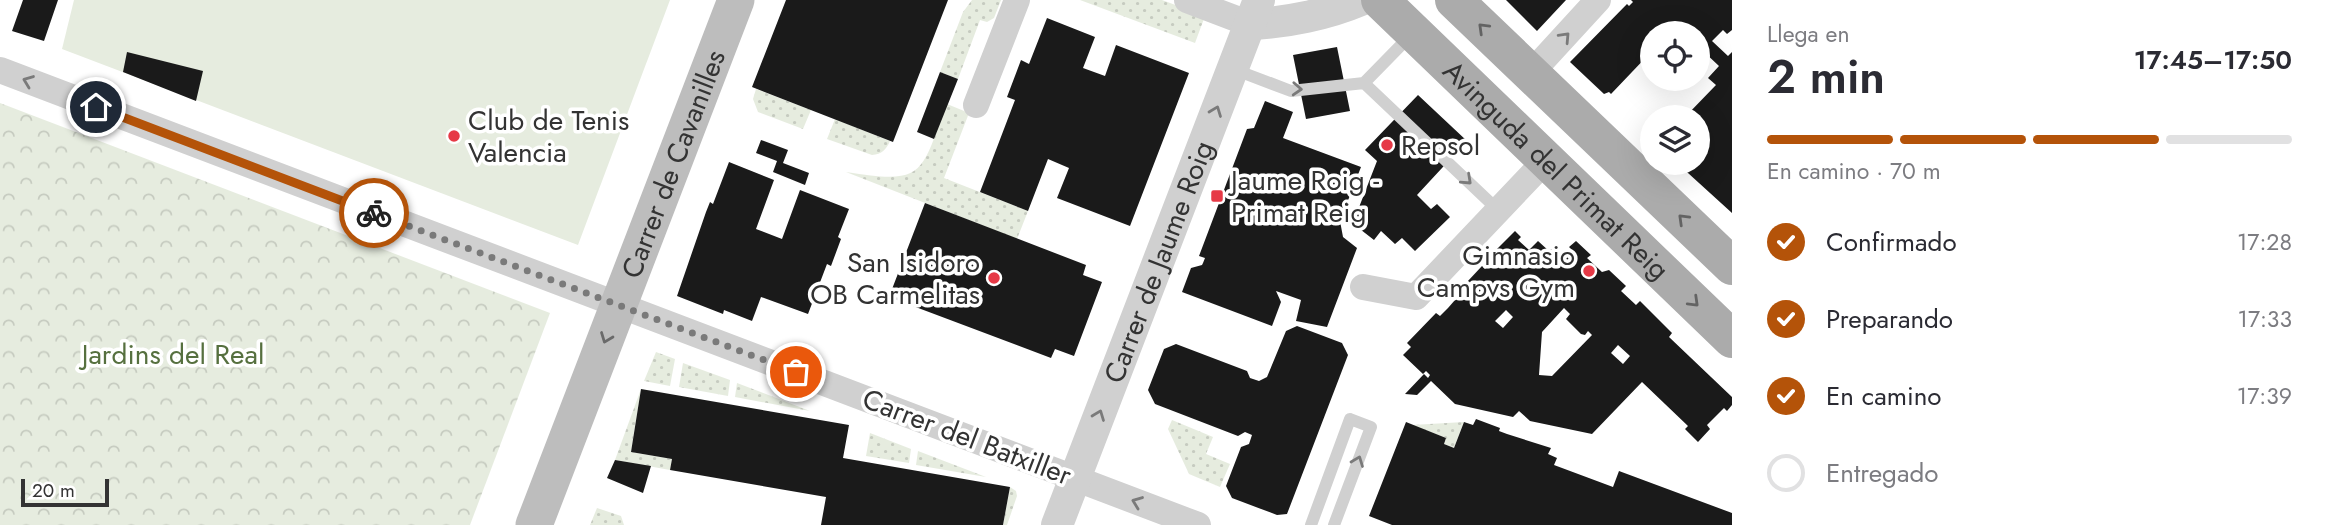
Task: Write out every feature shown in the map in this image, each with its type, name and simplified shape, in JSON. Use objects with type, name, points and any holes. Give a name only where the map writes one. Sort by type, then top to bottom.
[{"type":"main road","name":"Carrer de Cavanilles","points":[[534,525],[736,0]]},
{"type":"main road","name":"Avinguda del Primat Reig","points":[[1380,0],[1412,16],[1546,160],[1732,339]]},
{"type":"main road","name":"Avinguda del Primat Reig","points":[[1454,0],[1732,267]]},
{"type":"main road","points":[[1412,16],[1479,60],[1531,73]]},
{"type":"street","points":[[976,105],[1017,0]]},
{"type":"street","points":[[1187,0],[1255,12],[1268,24],[1361,0]]},
{"type":"street","points":[[1531,73],[1598,0]]},
{"type":"street","name":"Carrer de Jaume Roig","points":[[1057,525],[1255,12]]},
{"type":"street","name":"Carrer del Batxiller","points":[[0,71],[1198,525]]},
{"type":"street","points":[[1363,287],[1416,297],[1546,160]]},
{"type":"lane","points":[[1233,69],[1291,91],[1364,83],[1412,16]]},
{"type":"lane","points":[[1364,83],[1498,210]]},
{"type":"lane","points":[[1311,525],[1350,419],[1371,427],[1334,525]]},
{"type":"green space","name":"Club de Tenis Valencia","points":[[74,0],[670,0],[578,245],[62,49]]},
{"type":"green space","points":[[972,0],[1001,0],[994,18],[987,22],[980,20],[958,79],[940,72],[963,12]]},
{"type":"green space","points":[[1080,0],[1162,0],[1205,16],[1195,43]]},
{"type":"green space","points":[[756,89],[811,110],[803,129],[758,112],[753,99]]},
{"type":"green space","name":"Jardins del Real","points":[[0,103],[550,313],[470,525],[0,525]]},
{"type":"green space","points":[[947,104],[969,113],[944,178],[1028,211],[1017,239],[846,172],[892,177],[906,175],[916,169],[931,146]]},
{"type":"green space","points":[[835,119],[890,141],[883,151],[872,155],[827,139]]},
{"type":"green space","points":[[656,352],[675,359],[670,386],[644,381]]},
{"type":"green space","points":[[683,363],[730,380],[728,396],[679,387]]},
{"type":"green space","points":[[737,383],[810,411],[735,397]]},
{"type":"green space","points":[[641,389],[631,452],[672,459],[670,470],[615,460]]},
{"type":"green space","points":[[1172,420],[1213,437],[1206,454],[1230,464],[1220,487],[1189,474],[1168,429]]},
{"type":"green space","points":[[1464,422],[1454,448],[1444,444],[1446,438],[1412,425]]},
{"type":"green space","points":[[870,433],[911,449],[909,463],[866,456]]},
{"type":"green space","points":[[918,451],[986,477],[916,465]]},
{"type":"green space","points":[[1010,487],[1016,491],[1017,496],[1007,525],[1003,525]]},
{"type":"green space","points":[[597,508],[621,516],[624,525],[590,525]]},
{"type":"building","points":[[23,0],[58,0],[44,41],[12,31]]},
{"type":"building","points":[[786,0],[948,0],[893,142],[752,87]]},
{"type":"building","points":[[1506,0],[1566,0],[1537,31]]},
{"type":"building","points":[[1631,0],[1732,0],[1732,30],[1727,34],[1723,30],[1712,41],[1728,56],[1732,52],[1732,213],[1690,175],[1710,175],[1710,105],[1697,105],[1716,85],[1710,80],[1710,76],[1719,66],[1710,58],[1710,21],[1640,21],[1640,64],[1611,94],[1604,94],[1570,62],[1627,4],[1629,6],[1633,2]]},
{"type":"building","points":[[1047,18],[1095,37],[1083,68],[1105,76],[1116,45],[1189,73],[1130,226],[1057,198],[1069,168],[1048,159],[1028,211],[980,192],[1015,100],[1007,97],[1021,60],[1029,64]]},
{"type":"building","points":[[1337,47],[1350,111],[1306,119],[1293,55]]},
{"type":"building","points":[[127,52],[203,71],[196,101],[123,72]]},
{"type":"building","points":[[940,72],[958,79],[934,139],[917,132]]},
{"type":"building","points":[[1418,95],[1467,141],[1417,195],[1431,209],[1437,204],[1450,217],[1415,251],[1402,238],[1395,244],[1381,231],[1374,240],[1356,226],[1356,215],[1377,161],[1365,150]]},
{"type":"building","points":[[1265,101],[1293,112],[1283,138],[1361,167],[1340,221],[1343,237],[1357,248],[1327,327],[1296,321],[1301,300],[1276,291],[1281,302],[1272,326],[1182,292],[1191,268],[1203,263],[1205,258],[1199,256],[1247,129],[1254,128]]},
{"type":"building","points":[[761,140],[788,150],[783,163],[809,173],[805,185],[773,172],[777,161],[756,153]]},
{"type":"building","points":[[729,162],[774,180],[756,229],[782,239],[800,190],[849,209],[831,266],[827,264],[808,314],[761,297],[752,321],[724,310],[723,314],[677,296],[706,212],[710,202],[713,204]]},
{"type":"building","name":"San Isidoro OB Carmelitas","points":[[925,203],[1086,265],[1083,275],[1102,282],[1074,356],[1055,349],[1051,358],[889,297]]},
{"type":"building","points":[[1515,231],[1521,237],[1518,240],[1529,250],[1538,241],[1564,260],[1573,251],[1569,247],[1576,241],[1591,255],[1587,258],[1602,272],[1609,270],[1626,286],[1621,291],[1636,305],[1640,301],[1672,333],[1669,337],[1732,397],[1732,405],[1727,411],[1724,408],[1707,425],[1710,429],[1698,442],[1685,429],[1688,426],[1642,382],[1592,434],[1530,421],[1519,411],[1513,417],[1455,404],[1431,381],[1417,395],[1405,394],[1424,374],[1428,378],[1430,375],[1426,371],[1423,374],[1403,355],[1411,347],[1407,343],[1436,313],[1440,316],[1448,308],[1455,300],[1452,298],[1482,266],[1485,269],[1501,253],[1497,249]],"holes":[[[1564,308],[1570,314],[1566,319],[1581,334],[1585,335],[1588,331],[1592,335],[1552,376],[1539,375],[1542,332]],[[1506,310],[1513,317],[1503,328],[1495,321]],[[1618,345],[1630,356],[1623,364],[1611,353]]]},
{"type":"building","points":[[1297,326],[1342,343],[1348,355],[1287,514],[1277,515],[1232,498],[1226,486],[1241,447],[1249,444],[1252,435],[1245,432],[1238,436],[1155,404],[1148,390],[1164,349],[1176,344],[1247,371],[1250,378],[1259,381],[1267,377],[1286,331]]},
{"type":"building","points":[[641,389],[849,425],[843,458],[1010,487],[1003,525],[821,525],[826,497],[670,470],[672,459],[631,452]]},
{"type":"building","points":[[1476,419],[1500,428],[1499,431],[1551,448],[1548,454],[1557,458],[1554,465],[1613,487],[1619,471],[1732,513],[1732,525],[1392,525],[1369,516],[1406,422],[1446,438],[1444,444],[1454,448],[1464,422],[1473,425]]},
{"type":"building","points":[[615,460],[651,466],[643,493],[607,478]]},
{"type":"way so far","points":[[374,213],[796,372]]},
{"type":"place","name":"Club de Tenis Valencia","points":[[454,136]]},
{"type":"place","name":"Repsol","points":[[1387,145]]},
{"type":"place","name":"Jaume Roig - Primat Reig","points":[[1217,196]]},
{"type":"place","name":"Gimnasio Campvs Gym","points":[[1589,271]]},
{"type":"place","name":"San Isidoro OB Carmelitas","points":[[994,278]]},
{"type":"route","points":[[96,107],[374,213]]}]
